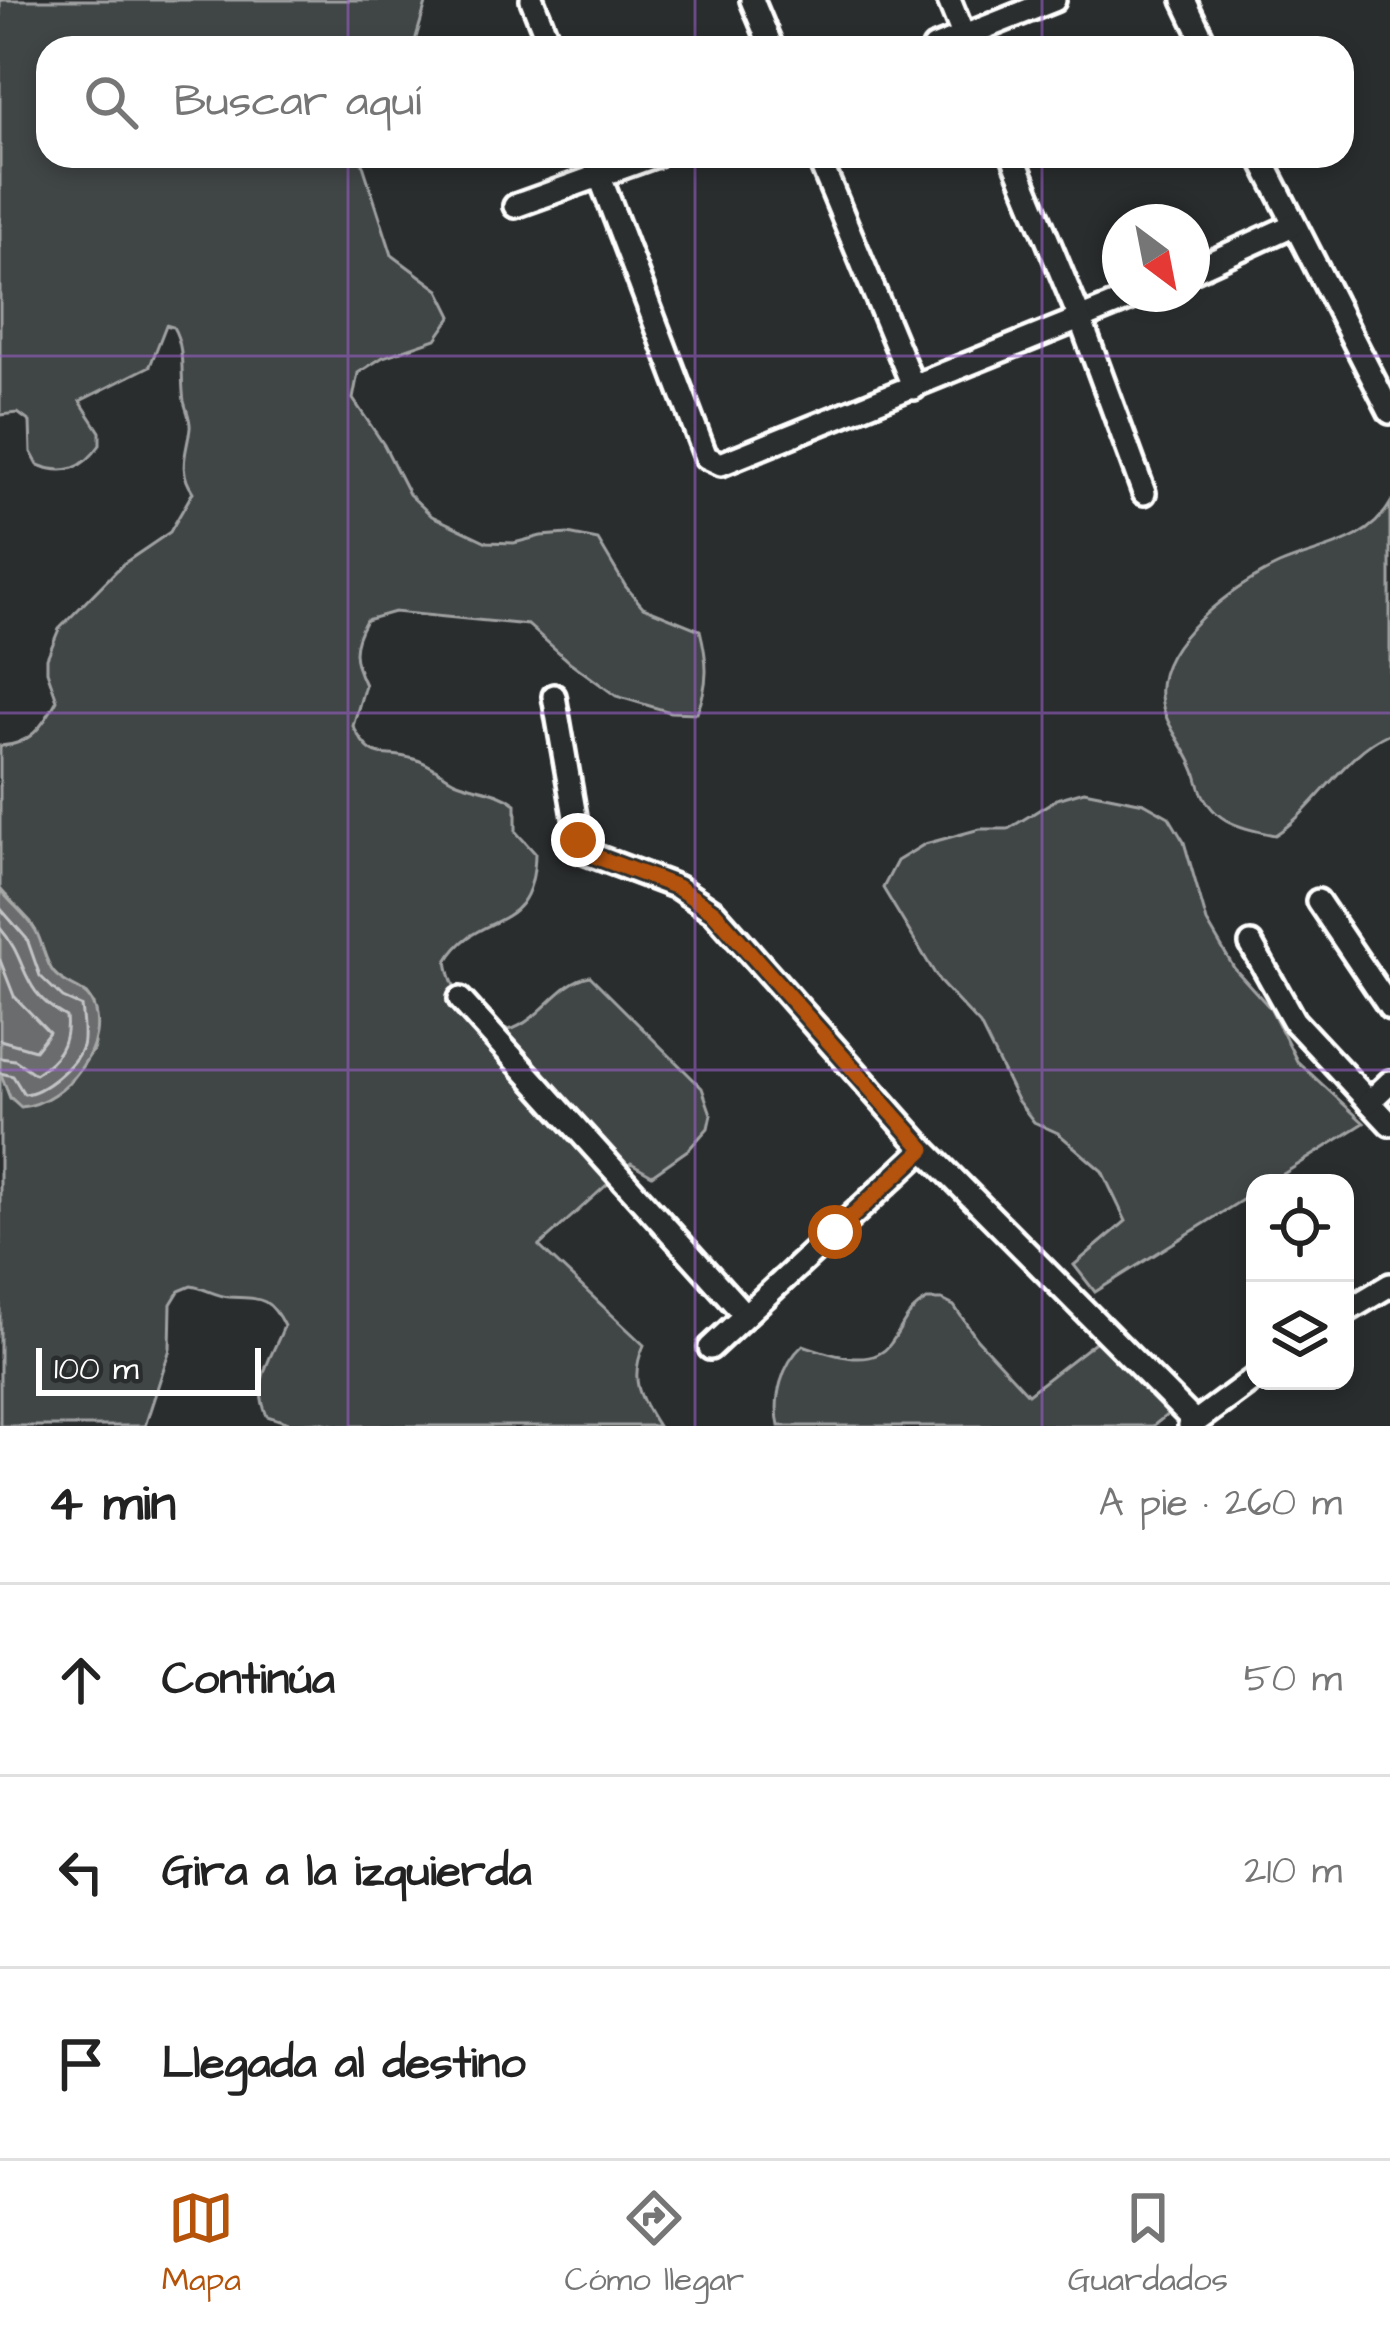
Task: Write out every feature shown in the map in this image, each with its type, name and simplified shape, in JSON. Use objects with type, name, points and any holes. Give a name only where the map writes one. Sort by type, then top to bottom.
[{"type":"street","points":[[532,0],[546,36]]},
{"type":"street","points":[[752,0],[767,36]]},
{"type":"street","points":[[949,0],[963,36]]},
{"type":"street","points":[[978,36],[1054,0]]},
{"type":"street","points":[[1184,0],[1202,36]]},
{"type":"street","points":[[515,206],[592,168]]},
{"type":"street","points":[[597,168],[706,458],[721,464],[1102,312]]},
{"type":"street","points":[[823,168],[914,388]]},
{"type":"street","points":[[1018,168],[1082,321],[1144,493]]},
{"type":"street","points":[[1266,168],[1390,412]]},
{"type":"street","points":[[1210,263],[1294,225]]},
{"type":"street","points":[[554,696],[581,851],[677,887],[714,912],[924,1149],[1192,1424],[1246,1385]]},
{"type":"street","points":[[1318,901],[1390,1008]]},
{"type":"street","points":[[1251,944],[1294,1021],[1390,1124]]},
{"type":"street","points":[[460,999],[745,1315]]},
{"type":"street","points":[[1369,1102],[1390,1082]]},
{"type":"street","points":[[710,1348],[924,1149]]},
{"type":"street","points":[[1354,1307],[1390,1285]]},
{"type":"shaded area","points":[[0,0],[427,0],[416,36],[36,36],[36,168],[364,168],[392,255],[439,290],[452,316],[436,339],[383,357],[358,373],[353,399],[409,494],[432,516],[487,542],[514,543],[568,534],[598,540],[643,607],[700,630],[706,672],[697,713],[670,712],[616,696],[528,625],[394,612],[366,620],[355,652],[365,685],[353,726],[367,747],[379,754],[420,761],[455,781],[509,799],[516,804],[516,832],[535,853],[532,880],[515,911],[474,934],[447,961],[460,996],[476,1012],[509,1030],[568,986],[590,976],[702,1088],[711,1114],[708,1128],[689,1149],[652,1175],[631,1163],[539,1246],[644,1345],[637,1368],[638,1387],[658,1426],[292,1424],[267,1416],[261,1391],[284,1326],[273,1309],[262,1301],[191,1286],[179,1291],[171,1304],[170,1349],[145,1426],[0,1426],[0,1072],[10,1098],[70,1083],[94,1049],[93,1003],[85,992],[70,989],[50,969],[31,922],[0,889],[0,746],[20,742],[34,732],[57,700],[47,658],[59,629],[123,564],[170,532],[193,492],[184,468],[190,425],[180,344],[173,327],[166,325],[150,366],[80,401],[100,432],[100,445],[80,465],[57,470],[38,465],[31,452],[30,422],[18,413],[0,415]]},
{"type":"shaded area","points":[[1390,504],[1390,733],[1358,754],[1275,835],[1226,820],[1209,805],[1163,708],[1163,676],[1171,656],[1202,618],[1241,586],[1279,565],[1355,537]]},
{"type":"shaded area","points":[[1084,791],[1144,803],[1169,817],[1184,842],[1207,922],[1234,968],[1271,1009],[1297,1061],[1364,1123],[1283,1174],[1246,1174],[1246,1198],[1095,1292],[1074,1265],[1126,1221],[1102,1171],[1058,1133],[1034,1122],[1017,1100],[980,1025],[940,982],[883,888],[897,861],[925,844],[980,829],[1008,829],[1057,799]]},
{"type":"shaded area","points":[[927,1300],[954,1306],[977,1339],[1028,1394],[1099,1339],[1168,1414],[1153,1426],[779,1426],[781,1382],[803,1345],[849,1357],[873,1356],[891,1343],[910,1314]]},
{"type":"water","points":[[0,889],[32,925],[54,973],[87,995],[96,1016],[91,1051],[81,1068],[54,1094],[21,1107],[10,1097],[0,1072]]},
{"type":"route","points":[[578,840],[581,851],[677,887],[714,912],[924,1149],[835,1232]]}]
